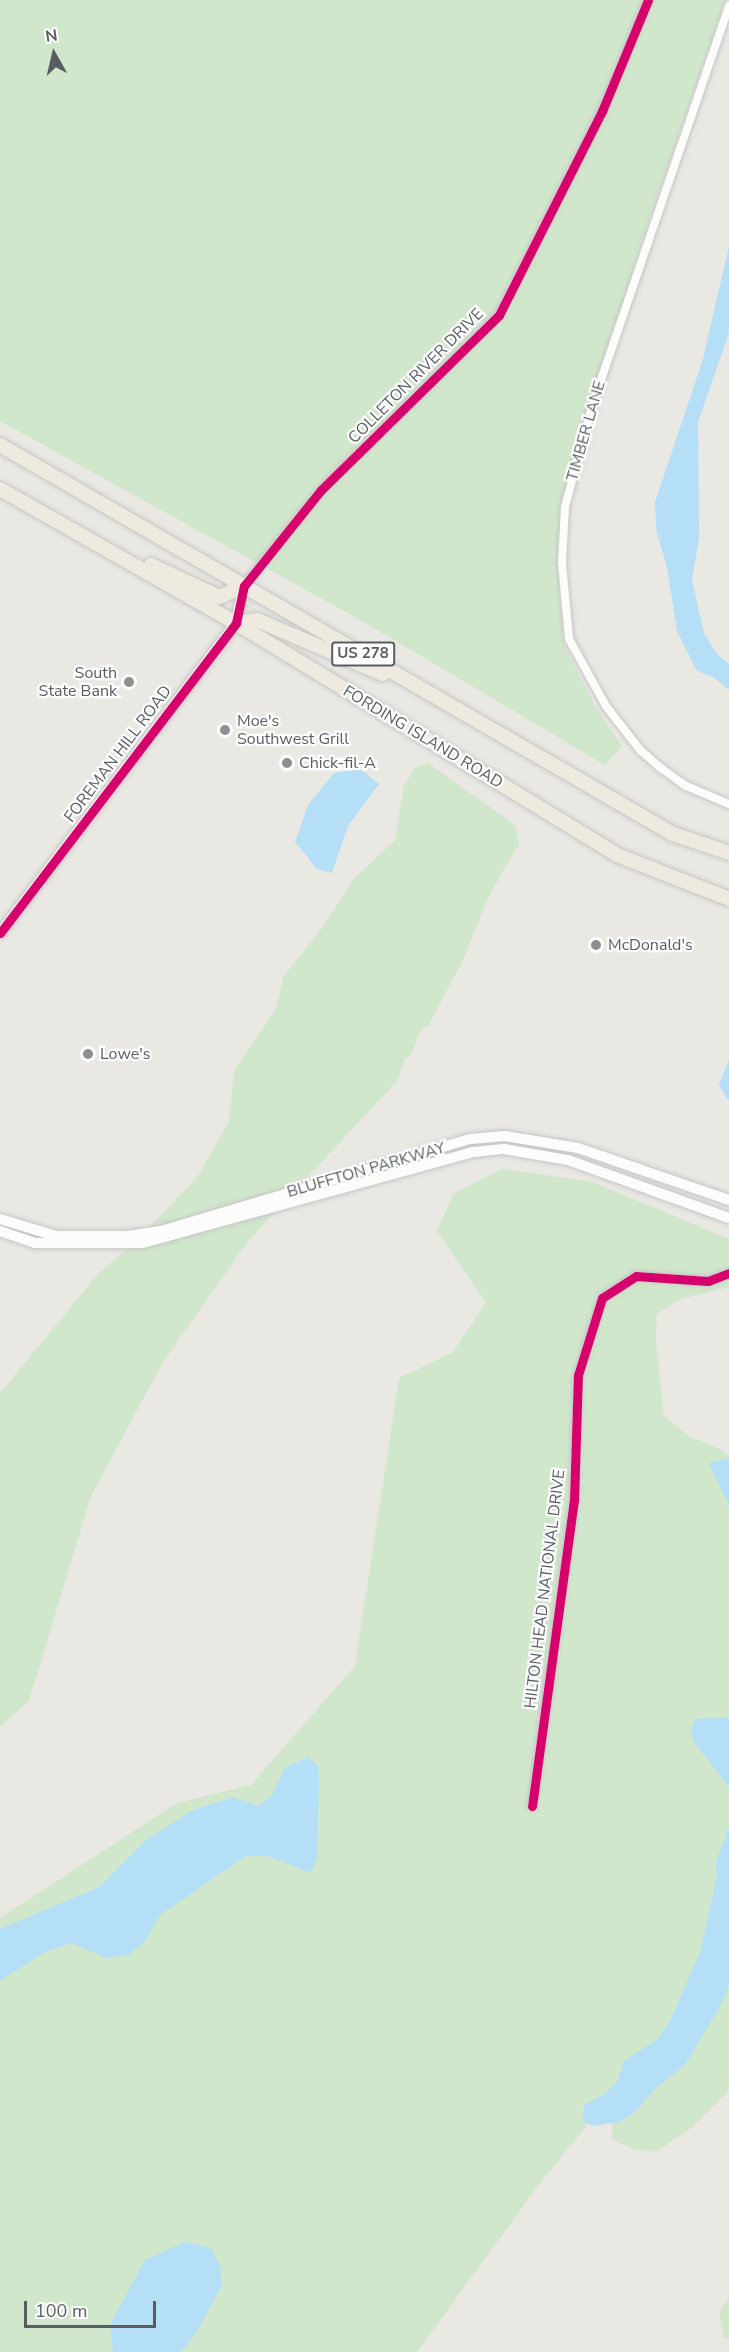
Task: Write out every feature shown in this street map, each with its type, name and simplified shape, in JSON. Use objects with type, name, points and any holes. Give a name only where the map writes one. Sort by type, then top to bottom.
[{"type":"highway","name":"US 278","points":[[0,446],[441,698],[673,834],[729,854]]},
{"type":"highway","name":"FORDING ISLAND ROAD","points":[[0,489],[236,622],[617,855],[729,899]]},
{"type":"highway","points":[[60,522],[219,597],[244,586]]},
{"type":"highway","points":[[236,622],[256,620],[441,698]]},
{"type":"main road","name":"FOREMAN HILL ROAD","points":[[0,933],[236,622],[244,586]]},
{"type":"main road","name":"BLUFFTON PARKWAY","points":[[0,1219],[56,1236],[128,1236],[161,1231],[470,1139],[505,1136],[578,1148],[729,1200]]},
{"type":"main road","name":"BLUFFTON PARKWAY","points":[[0,1231],[35,1243],[143,1243],[474,1152],[504,1149],[578,1163],[729,1218]]},
{"type":"street","name":"COLLETON RIVER DRIVE","points":[[244,586],[321,490],[499,315],[602,111],[648,0]]},
{"type":"street","name":"TIMBER LANE","points":[[729,6],[593,404],[565,507],[562,563],[569,639],[606,706],[640,750],[661,768],[684,785],[729,804]]},
{"type":"street","name":"HILTON HEAD NATIONAL DRIVE","points":[[532,1806],[574,1500],[578,1376],[602,1298],[636,1276],[708,1281],[729,1273]]},
{"type":"green space","points":[[0,0],[726,0],[649,219],[561,506],[558,563],[564,645],[596,708],[622,746],[605,765],[362,621],[0,421]]},
{"type":"green space","points":[[428,763],[516,827],[519,844],[490,894],[462,962],[428,1026],[421,1029],[412,1053],[404,1060],[398,1080],[249,1240],[163,1362],[91,1496],[29,1701],[0,1727],[0,1393],[96,1276],[145,1232],[198,1176],[229,1121],[234,1071],[276,1009],[283,977],[322,928],[354,879],[395,840],[404,785],[416,767]]},
{"type":"green space","points":[[502,1169],[593,1182],[729,1239],[729,1287],[678,1300],[657,1314],[656,1342],[664,1416],[690,1437],[720,1449],[729,1457],[729,1864],[687,2013],[602,2107],[540,2183],[417,2352],[0,2352],[0,1918],[177,1803],[251,1785],[355,1666],[399,1378],[452,1353],[486,1303],[437,1231],[454,1193]]},
{"type":"green space","points":[[729,1906],[729,2090],[691,2128],[656,2152],[633,2149],[612,2139],[613,2100],[694,2014]]},
{"type":"green space","points":[[729,2297],[729,2340],[724,2338],[719,2312]]},
{"type":"water","points":[[729,247],[729,333],[698,422],[699,538],[692,580],[704,633],[716,653],[729,664],[729,690],[713,677],[697,671],[677,631],[667,568],[656,529],[655,502],[702,362]]},
{"type":"water","points":[[360,769],[379,784],[348,826],[332,873],[317,869],[295,842],[308,805],[334,773]]},
{"type":"water","points":[[729,1059],[729,1102],[719,1085]]},
{"type":"water","points":[[729,1458],[729,1506],[709,1463]]},
{"type":"water","points":[[729,1717],[729,1787],[693,1741],[691,1731],[695,1719]]},
{"type":"water","points":[[308,1757],[318,1766],[319,1784],[317,1859],[310,1873],[268,1856],[246,1856],[160,1915],[144,1943],[128,1955],[107,1958],[70,1943],[43,1953],[0,1981],[0,1929],[99,1887],[146,1840],[193,1810],[233,1797],[258,1806],[273,1794],[285,1768]]},
{"type":"water","points":[[729,1827],[729,1986],[718,2010],[685,2065],[655,2089],[635,2112],[620,2122],[594,2126],[583,2122],[584,2105],[606,2093],[618,2080],[624,2061],[658,2039],[671,2019],[701,1949],[717,1876],[716,1861]]},
{"type":"water","points":[[185,2242],[211,2248],[220,2266],[222,2286],[194,2336],[181,2352],[113,2352],[110,2325],[145,2260]]},
{"type":"cycle path","points":[[0,933],[236,623],[244,586],[321,490],[499,315],[602,111],[648,0]]},
{"type":"cycle path","points":[[532,1806],[574,1500],[578,1375],[602,1298],[636,1276],[708,1281],[729,1273]]},
{"type":"place","name":"South State Bank","points":[[129,682]]},
{"type":"place","name":"Moe's Southwest Grill","points":[[225,730]]},
{"type":"place","name":"Chick-fil-A","points":[[287,763]]},
{"type":"place","name":"McDonald's","points":[[596,945]]},
{"type":"place","name":"Lowe's","points":[[88,1054]]}]
